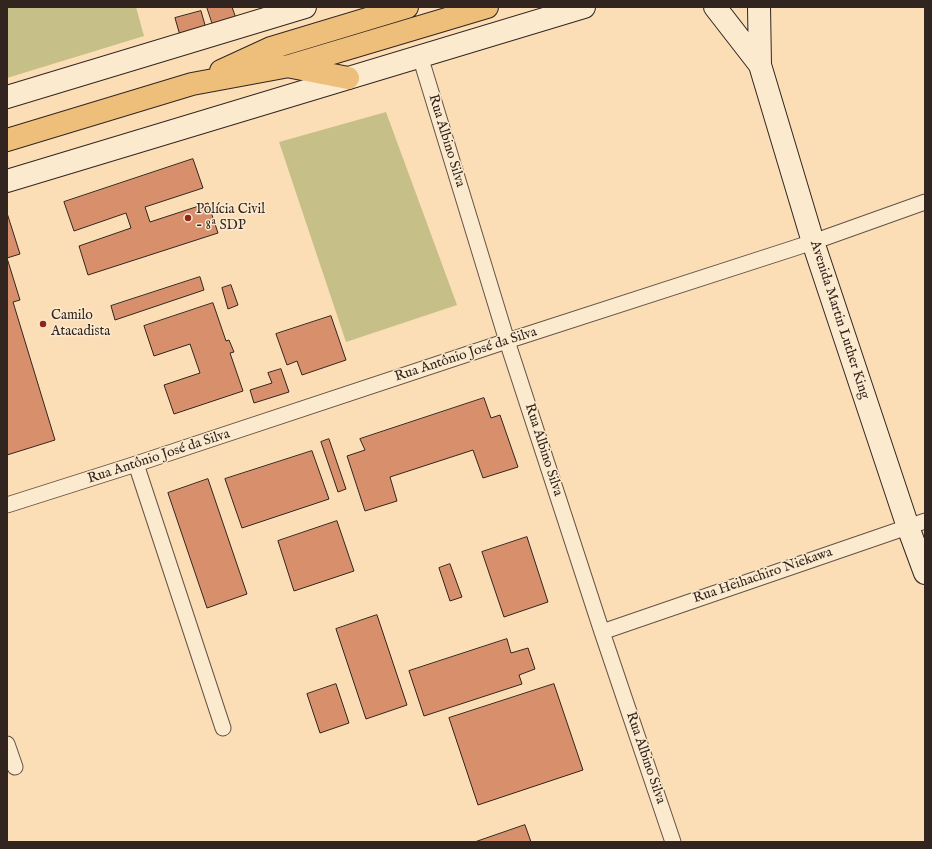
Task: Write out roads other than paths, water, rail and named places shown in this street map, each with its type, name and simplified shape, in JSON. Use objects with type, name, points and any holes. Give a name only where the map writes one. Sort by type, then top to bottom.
[{"type":"main road","points":[[7,140],[192,84],[289,66],[487,7]]},
{"type":"main road","points":[[192,84],[271,48],[403,8]]},
{"type":"main road","points":[[289,66],[348,78]]},
{"type":"street","points":[[7,97],[305,7]]},
{"type":"street","points":[[7,181],[584,7]]},
{"type":"street","points":[[715,7],[760,65]]},
{"type":"street","points":[[759,7],[760,65]]},
{"type":"street","name":"Rua Albino Silva","points":[[420,56],[507,341],[602,632],[673,842]]},
{"type":"street","name":"Avenida Martin Luther King","points":[[760,65],[812,242],[917,524],[925,573]]},
{"type":"street","name":"Rua Antônio José da Silva","points":[[7,505],[812,242],[925,202]]},
{"type":"street","points":[[136,464],[223,728]]},
{"type":"street","name":"Rua Heihachiro Niekawa","points":[[602,632],[917,524]]},
{"type":"street","points":[[7,744],[15,767]]},
{"type":"place","name":"Polícia Civil - 8ª SDP","points":[[188,218]]},
{"type":"place","name":"Camilo Atacadista","points":[[43,324]]}]
